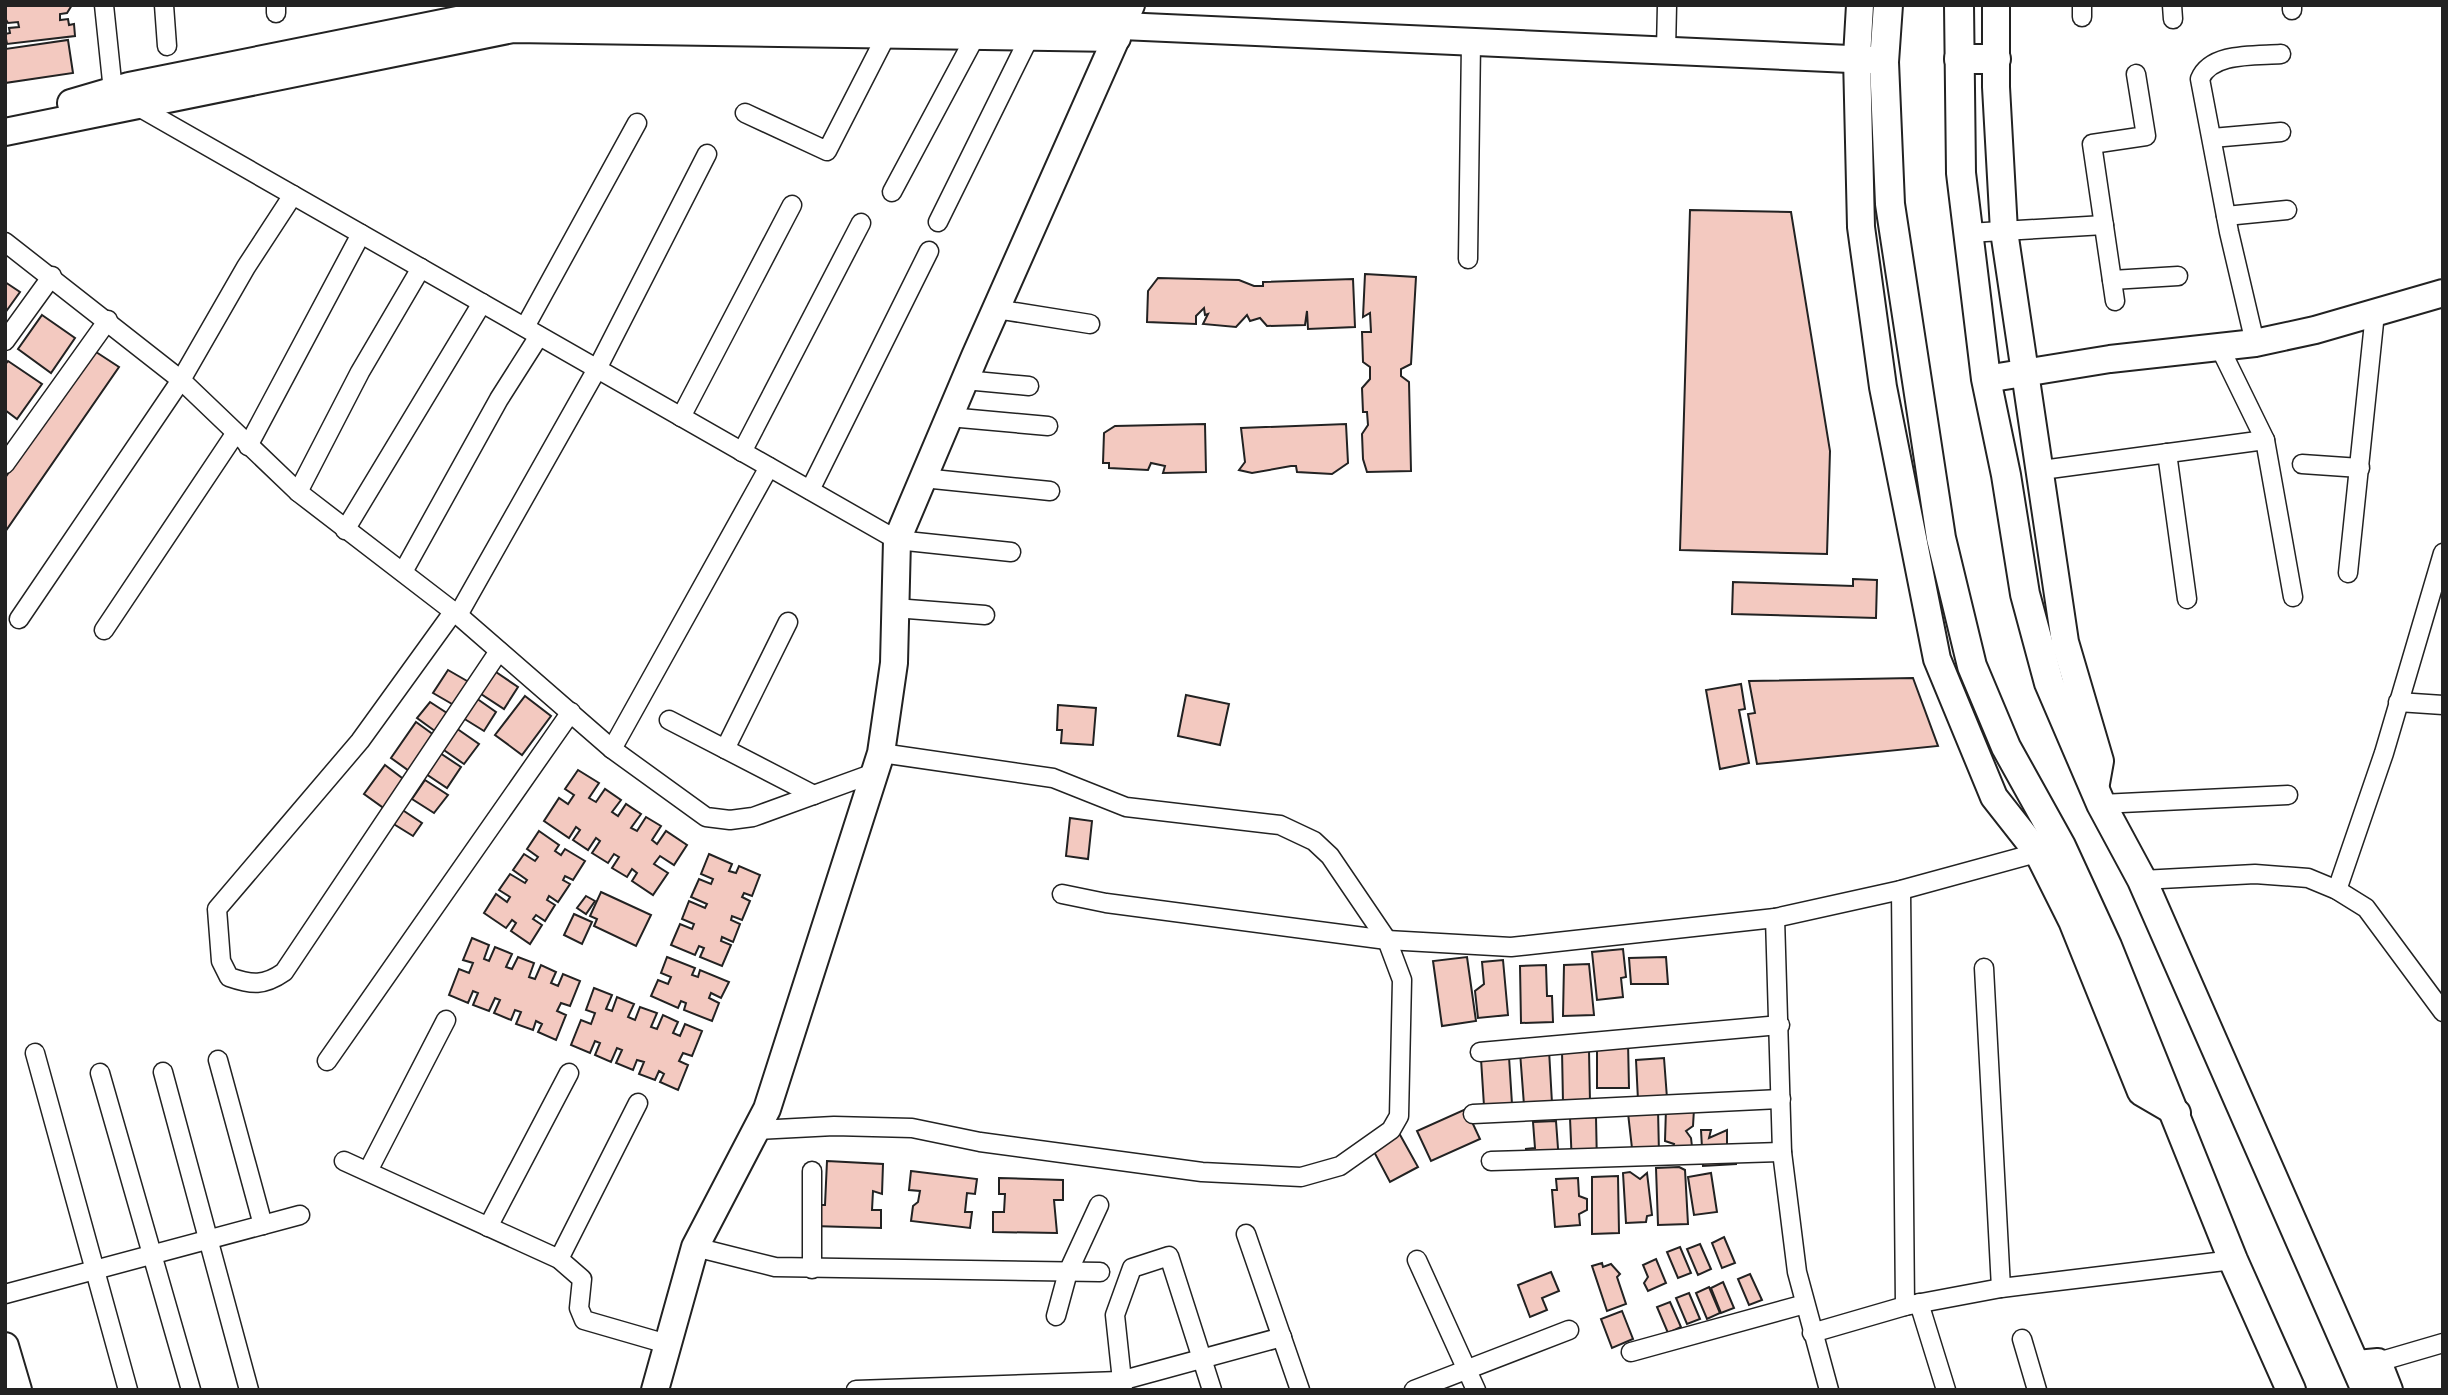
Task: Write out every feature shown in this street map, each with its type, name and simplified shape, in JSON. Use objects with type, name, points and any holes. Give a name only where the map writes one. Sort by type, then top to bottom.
[{"type":"main road","points":[[1888,5],[1870,59],[1941,538],[1972,666],[2049,850],[2074,875],[2177,1113],[2234,1260],[2291,1390]]},
{"type":"main road","points":[[1959,5],[1961,173],[1986,379],[2006,475],[2025,594],[2049,683],[2098,797],[2141,880],[2367,1372]]},
{"type":"main road","points":[[1959,59],[1996,58]]},
{"type":"street","points":[[104,5],[113,91]]},
{"type":"street","points":[[164,5],[167,46]]},
{"type":"street","points":[[1665,50],[1667,5]]},
{"type":"street","points":[[1860,5],[1870,59],[1861,227],[1883,387],[1937,659],[1994,797],[2049,850],[2072,920],[2141,1092],[2177,1113]]},
{"type":"street","points":[[1996,5],[2004,231],[2042,470],[2065,642],[2100,761],[2098,797],[2288,795]]},
{"type":"street","points":[[14,130],[55,107],[113,91],[513,15],[807,9],[887,18]]},
{"type":"street","points":[[14,130],[137,106],[513,15],[975,19],[1071,11],[1124,22],[1471,43],[1870,59]]},
{"type":"street","points":[[745,113],[827,151],[887,18]]},
{"type":"street","points":[[975,19],[1029,38],[1124,22]]},
{"type":"street","points":[[892,192],[975,19]]},
{"type":"street","points":[[655,1390],[695,1247],[758,1130],[877,763],[894,663],[897,540],[1124,22]]},
{"type":"street","points":[[938,222],[1029,38]]},
{"type":"street","points":[[1468,259],[1471,43]]},
{"type":"street","points":[[2255,343],[2226,216],[2200,79],[2204,70],[2214,62],[2281,54]]},
{"type":"street","points":[[2115,301],[2092,144],[2146,136],[2136,74]]},
{"type":"street","points":[[137,106],[897,540],[1011,552]]},
{"type":"street","points":[[403,572],[499,399],[637,123]]},
{"type":"street","points":[[2212,138],[2281,132]]},
{"type":"street","points":[[499,652],[284,972],[268,983],[249,984],[229,977],[221,961],[216,909],[360,741],[456,613],[597,369],[707,155]]},
{"type":"street","points":[[19,619],[181,380],[246,267],[293,195]]},
{"type":"street","points":[[681,417],[792,205]]},
{"type":"street","points":[[2226,216],[2287,210]]},
{"type":"street","points":[[743,452],[861,223]]},
{"type":"street","points":[[1968,233],[2104,225]]},
{"type":"street","points":[[104,630],[242,440],[361,233]]},
{"type":"street","points":[[5,242],[52,276],[181,380],[298,492],[456,613],[612,749],[706,817],[730,821],[753,817],[814,795],[877,763],[1053,778],[1126,807],[1280,825],[1314,841],[1330,856],[1387,940],[1402,980],[1399,1116],[1391,1130],[1340,1166],[1316,1174],[1301,1177],[1202,1172],[980,1142],[912,1128],[834,1126],[758,1130]]},
{"type":"street","points":[[810,490],[929,251]]},
{"type":"street","points":[[298,492],[360,372],[421,268]]},
{"type":"street","points":[[5,341],[52,276]]},
{"type":"street","points":[[2112,280],[2178,276]]},
{"type":"street","points":[[1986,379],[2110,359],[2255,343],[2443,293]]},
{"type":"street","points":[[345,530],[482,303]]},
{"type":"street","points":[[996,309],[1090,324]]},
{"type":"street","points":[[2348,573],[2375,313]]},
{"type":"street","points":[[5,464],[108,320]]},
{"type":"street","points":[[2220,348],[2264,440],[2293,597]]},
{"type":"street","points":[[965,380],[1029,386]]},
{"type":"street","points":[[949,417],[1048,426]]},
{"type":"street","points":[[2042,470],[2264,440]]},
{"type":"street","points":[[2168,453],[2187,599]]},
{"type":"street","points":[[2302,464],[2360,468]]},
{"type":"street","points":[[612,749],[769,467]]},
{"type":"street","points":[[923,478],[1051,491]]},
{"type":"street","points":[[2337,890],[2384,753],[2442,559]]},
{"type":"street","points":[[1926,605],[1956,600]]},
{"type":"street","points":[[895,608],[985,615]]},
{"type":"street","points":[[725,749],[788,622]]},
{"type":"street","points":[[2398,702],[2443,705]]},
{"type":"street","points":[[327,1061],[571,712]]},
{"type":"street","points":[[669,720],[814,795]]},
{"type":"street","points":[[1062,894],[1106,903],[1387,940],[1511,947],[1775,918],[1901,890],[2049,850]]},
{"type":"street","points":[[2141,880],[2255,874],[2308,878],[2337,890],[2366,908],[2443,1012]]},
{"type":"street","points":[[2072,920],[2074,875]]},
{"type":"street","points":[[1901,890],[1912,1304],[1946,1390]]},
{"type":"street","points":[[1775,918],[1782,1152],[1797,1272],[1811,1332],[1829,1390]]},
{"type":"street","points":[[1984,968],[2001,1288]]},
{"type":"street","points":[[368,1171],[446,1020]]},
{"type":"street","points":[[1480,1052],[1780,1025]]},
{"type":"street","points":[[35,1053],[128,1390]]},
{"type":"street","points":[[218,1060],[263,1225]]},
{"type":"street","points":[[163,1072],[249,1390]]},
{"type":"street","points":[[100,1073],[191,1390]]},
{"type":"street","points":[[488,1227],[569,1073]]},
{"type":"street","points":[[1472,1114],[1781,1099]]},
{"type":"street","points":[[559,1259],[638,1103]]},
{"type":"street","points":[[1491,1161],[1782,1152]]},
{"type":"street","points":[[344,1161],[559,1259],[582,1279],[579,1308],[584,1320],[667,1344]]},
{"type":"street","points":[[812,1171],[812,1269]]},
{"type":"street","points":[[1056,1316],[1068,1272],[1099,1205]]},
{"type":"street","points":[[5,1294],[300,1215]]},
{"type":"street","points":[[1247,1234],[1300,1390]]},
{"type":"street","points":[[695,1247],[775,1267],[1100,1272]]},
{"type":"street","points":[[1121,1385],[1115,1315],[1132,1268],[1169,1256],[1212,1390]]},
{"type":"street","points":[[1417,1260],[1476,1390]]},
{"type":"street","points":[[1811,1332],[1912,1304],[2001,1288],[2234,1260]]},
{"type":"street","points":[[1631,1352],[1805,1304]]},
{"type":"street","points":[[1414,1390],[1465,1368],[1569,1330]]},
{"type":"street","points":[[856,1390],[1121,1385],[1201,1357],[1282,1337]]},
{"type":"street","points":[[2022,1339],[2038,1390]]},
{"type":"street","points":[[2389,1390],[2367,1372],[2443,1343]]},
{"type":"street","points":[[5,1346],[18,1390]]},
{"type":"building","points":[[6,5],[72,5],[67,13],[60,14],[60,20],[68,19],[69,25],[74,24],[75,36],[7,44],[5,34],[10,33],[9,28],[19,27],[18,22],[8,23],[5,18]]},
{"type":"building","points":[[68,40],[73,73],[5,83],[5,49]]},
{"type":"building","points":[[1690,210],[1791,212],[1830,451],[1827,554],[1680,550]]},
{"type":"building","points":[[1365,274],[1416,277],[1411,364],[1401,369],[1401,376],[1409,382],[1411,471],[1367,472],[1363,459],[1362,434],[1368,425],[1367,412],[1363,412],[1362,388],[1370,379],[1370,367],[1363,362],[1362,332],[1371,332],[1370,313],[1363,317]]},
{"type":"building","points":[[1158,278],[1239,280],[1254,286],[1263,286],[1263,282],[1353,279],[1355,327],[1308,329],[1307,311],[1305,325],[1267,326],[1260,318],[1250,321],[1247,315],[1236,327],[1203,324],[1208,314],[1205,315],[1204,308],[1196,316],[1196,324],[1147,322],[1148,291]]},
{"type":"building","points":[[5,282],[20,292],[5,313]]},
{"type":"building","points":[[42,315],[75,338],[51,373],[18,349]]},
{"type":"building","points":[[93,350],[119,367],[5,532],[5,478]]},
{"type":"building","points":[[8,361],[42,384],[17,419],[5,410],[5,365]]},
{"type":"building","points":[[1205,424],[1206,472],[1163,473],[1165,466],[1151,463],[1148,470],[1109,468],[1109,463],[1103,463],[1104,433],[1115,426]]},
{"type":"building","points":[[1346,424],[1348,463],[1332,474],[1297,472],[1296,466],[1252,473],[1239,470],[1245,462],[1241,428]]},
{"type":"building","points":[[1853,579],[1877,580],[1876,618],[1732,614],[1733,582],[1853,586]]},
{"type":"building","points":[[448,670],[474,685],[459,708],[433,693]]},
{"type":"building","points":[[493,670],[518,687],[504,709],[478,692]]},
{"type":"building","points":[[1913,678],[1938,746],[1757,764],[1748,714],[1755,713],[1749,681]]},
{"type":"building","points":[[1741,684],[1745,709],[1739,710],[1749,763],[1720,769],[1706,690]]},
{"type":"building","points":[[1186,695],[1229,704],[1220,745],[1178,736]]},
{"type":"building","points":[[525,696],[551,716],[522,755],[495,735]]},
{"type":"building","points":[[476,698],[496,712],[484,731],[463,718]]},
{"type":"building","points":[[430,702],[453,717],[439,734],[417,718]]},
{"type":"building","points":[[1058,705],[1096,708],[1093,745],[1061,743],[1062,730],[1057,730]]},
{"type":"building","points":[[416,722],[438,738],[412,773],[391,758]]},
{"type":"building","points":[[456,728],[479,744],[464,764],[441,748]]},
{"type":"building","points":[[437,751],[461,767],[447,788],[423,772]]},
{"type":"building","points":[[385,765],[406,781],[385,809],[364,794]]},
{"type":"building","points":[[578,770],[599,783],[589,798],[596,802],[605,789],[621,800],[612,812],[618,816],[626,804],[641,814],[631,828],[637,831],[646,817],[661,826],[652,840],[657,844],[666,831],[687,845],[674,865],[660,856],[654,864],[668,873],[653,895],[632,881],[637,873],[632,869],[627,877],[612,868],[619,857],[614,854],[608,863],[592,853],[600,841],[596,838],[588,850],[573,840],[580,830],[576,827],[569,838],[544,821],[559,798],[568,804],[574,795],[565,789]]},
{"type":"building","points":[[425,780],[448,795],[434,813],[412,799]]},
{"type":"building","points":[[401,809],[422,823],[413,836],[392,823]]},
{"type":"building","points":[[1070,818],[1092,821],[1088,859],[1066,856]]},
{"type":"building","points":[[539,831],[559,845],[555,851],[561,855],[565,849],[585,861],[573,880],[565,876],[563,880],[570,884],[558,902],[549,896],[547,900],[555,905],[545,921],[536,915],[533,919],[542,925],[530,944],[511,931],[516,923],[512,920],[506,928],[484,913],[496,894],[507,902],[510,897],[499,890],[510,874],[525,883],[527,880],[513,870],[524,854],[535,861],[538,857],[527,849]]},
{"type":"building","points":[[709,854],[732,864],[729,871],[736,873],[739,866],[760,875],[752,896],[744,893],[742,897],[750,901],[742,920],[732,916],[731,920],[740,924],[733,942],[722,937],[721,941],[731,945],[722,966],[700,957],[704,948],[699,946],[695,955],[671,945],[680,924],[692,929],[694,924],[682,919],[689,901],[705,908],[707,904],[691,897],[699,879],[711,884],[713,879],[701,874]]},
{"type":"building","points":[[601,892],[651,915],[636,946],[594,926],[597,919],[590,916]]},
{"type":"building","points":[[586,896],[595,901],[586,914],[577,908]]},
{"type":"building","points":[[574,914],[592,922],[582,944],[564,935]]},
{"type":"building","points":[[472,938],[489,945],[484,959],[489,961],[495,947],[512,954],[506,967],[512,969],[518,957],[534,963],[529,977],[535,979],[541,965],[556,972],[551,983],[558,986],[563,974],[580,981],[570,1006],[561,1003],[557,1011],[566,1015],[556,1040],[538,1032],[542,1024],[536,1021],[533,1030],[516,1024],[521,1012],[515,1010],[511,1020],[494,1013],[500,1000],[495,998],[489,1011],[473,1005],[478,993],[473,991],[468,1003],[449,995],[459,969],[469,973],[473,963],[463,960]]},
{"type":"building","points":[[1623,949],[1626,977],[1621,978],[1623,997],[1597,1000],[1592,952]]},
{"type":"building","points":[[667,957],[695,968],[692,975],[698,977],[700,970],[729,982],[721,998],[711,993],[709,998],[719,1003],[712,1021],[684,1010],[686,1003],[681,1001],[678,1008],[651,996],[658,980],[668,984],[671,977],[661,973]]},
{"type":"building","points":[[1467,957],[1476,1021],[1442,1026],[1433,961]]},
{"type":"building","points":[[1666,957],[1668,984],[1631,984],[1629,958]]},
{"type":"building","points":[[1503,960],[1508,1015],[1478,1018],[1475,991],[1484,984],[1482,962]]},
{"type":"building","points":[[1589,964],[1594,1015],[1563,1016],[1564,965]]},
{"type":"building","points":[[1546,965],[1547,996],[1552,996],[1553,1022],[1521,1023],[1520,966]]},
{"type":"building","points":[[594,988],[612,995],[606,1009],[612,1011],[617,997],[634,1004],[628,1017],[635,1020],[640,1007],[657,1013],[651,1027],[657,1029],[663,1015],[678,1022],[673,1033],[680,1036],[685,1024],[702,1031],[692,1056],[683,1053],[679,1061],[688,1065],[678,1090],[660,1082],[664,1074],[659,1071],[655,1080],[639,1074],[644,1062],[637,1060],[633,1070],[616,1063],[622,1050],[617,1048],[611,1062],[595,1055],[600,1043],[595,1041],[590,1053],[571,1045],[581,1020],[591,1024],[595,1013],[586,1010]]},
{"type":"building","points":[[1597,1042],[1628,1042],[1629,1088],[1597,1088]]},
{"type":"building","points":[[1549,1050],[1552,1103],[1524,1105],[1520,1052]]},
{"type":"building","points":[[1562,1050],[1589,1050],[1590,1102],[1563,1103]]},
{"type":"building","points":[[1509,1057],[1512,1104],[1484,1106],[1481,1059]]},
{"type":"building","points":[[1664,1058],[1667,1098],[1638,1100],[1636,1060]]},
{"type":"building","points":[[1666,1108],[1694,1109],[1693,1126],[1686,1131],[1691,1138],[1693,1155],[1670,1157],[1674,1144],[1665,1141]]},
{"type":"building","points":[[1466,1109],[1480,1139],[1431,1161],[1417,1131]]},
{"type":"building","points":[[1658,1109],[1659,1154],[1633,1157],[1628,1113]]},
{"type":"building","points":[[1596,1117],[1597,1165],[1572,1165],[1570,1118]]},
{"type":"building","points":[[1556,1121],[1559,1162],[1527,1164],[1526,1149],[1535,1148],[1533,1122]]},
{"type":"building","points":[[1701,1130],[1711,1130],[1709,1138],[1727,1130],[1727,1147],[1735,1146],[1736,1164],[1703,1166]]},
{"type":"building","points":[[1399,1133],[1418,1167],[1390,1182],[1372,1148]]},
{"type":"building","points":[[827,1161],[883,1164],[882,1194],[873,1191],[872,1210],[881,1210],[881,1228],[813,1226],[814,1205],[825,1205]]},
{"type":"building","points":[[1679,1167],[1685,1170],[1688,1224],[1658,1225],[1656,1168]]},
{"type":"building","points":[[911,1171],[977,1179],[975,1194],[967,1193],[965,1212],[972,1212],[970,1228],[911,1221],[913,1206],[918,1202],[920,1191],[909,1190]]},
{"type":"building","points":[[1630,1172],[1640,1179],[1647,1173],[1652,1215],[1647,1216],[1646,1222],[1626,1223],[1623,1173]]},
{"type":"building","points":[[1711,1173],[1717,1212],[1694,1215],[1688,1177]]},
{"type":"building","points":[[1618,1176],[1619,1233],[1592,1234],[1592,1177]]},
{"type":"building","points":[[999,1178],[1063,1180],[1063,1200],[1054,1200],[1057,1233],[993,1232],[993,1212],[1004,1212],[1005,1194],[999,1194]]},
{"type":"building","points":[[1578,1178],[1579,1196],[1587,1199],[1587,1210],[1579,1214],[1580,1225],[1555,1227],[1552,1190],[1557,1190],[1556,1179]]},
{"type":"building","points":[[1724,1237],[1735,1263],[1722,1268],[1712,1243]]},
{"type":"building","points":[[1700,1244],[1711,1269],[1698,1275],[1687,1249]]},
{"type":"building","points":[[1680,1247],[1691,1273],[1678,1278],[1667,1252]]},
{"type":"building","points":[[1656,1259],[1666,1283],[1648,1291],[1644,1283],[1648,1277],[1643,1265]]},
{"type":"building","points":[[1602,1263],[1603,1267],[1611,1264],[1620,1274],[1617,1277],[1626,1304],[1607,1311],[1592,1266]]},
{"type":"building","points":[[1551,1272],[1559,1291],[1542,1298],[1547,1310],[1530,1317],[1518,1285]]},
{"type":"building","points":[[1750,1274],[1762,1300],[1749,1305],[1738,1279]]},
{"type":"building","points":[[1723,1282],[1734,1308],[1721,1313],[1711,1288]]},
{"type":"building","points":[[1709,1287],[1720,1313],[1707,1319],[1696,1293]]},
{"type":"building","points":[[1689,1293],[1700,1319],[1687,1324],[1676,1298]]},
{"type":"building","points":[[1670,1302],[1681,1327],[1668,1333],[1657,1307]]},
{"type":"building","points":[[1622,1311],[1633,1339],[1612,1348],[1601,1319]]}]
